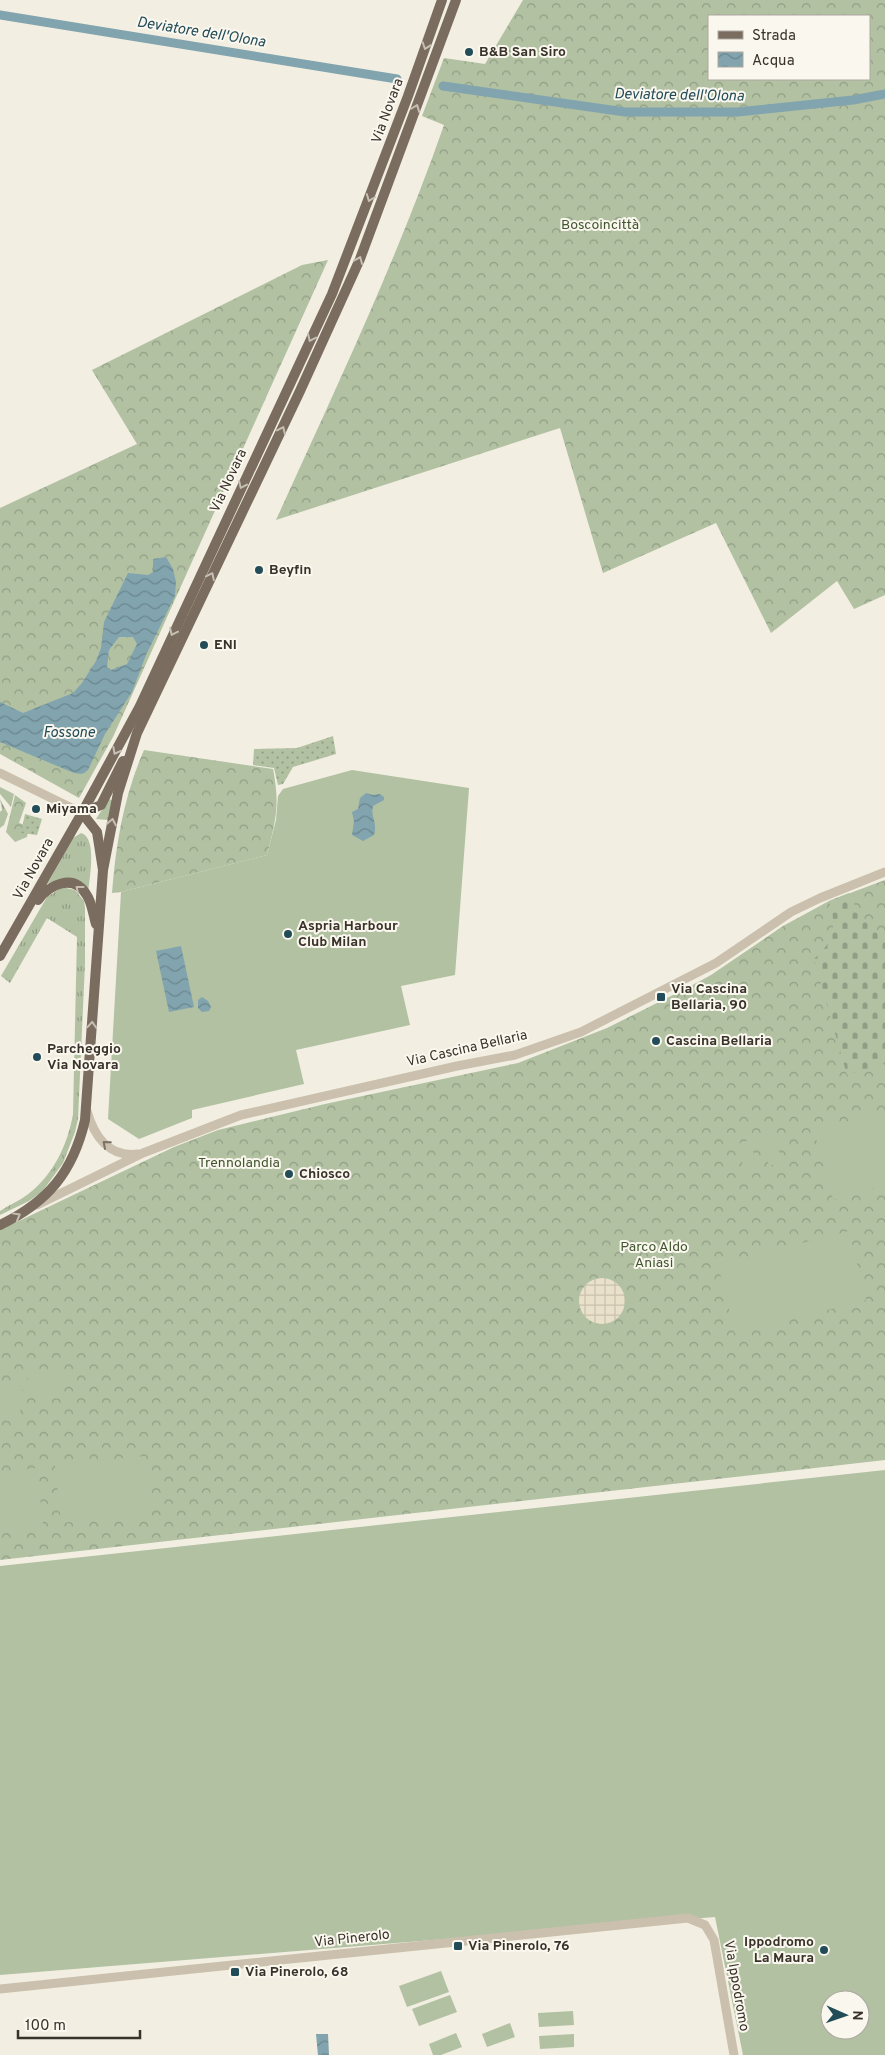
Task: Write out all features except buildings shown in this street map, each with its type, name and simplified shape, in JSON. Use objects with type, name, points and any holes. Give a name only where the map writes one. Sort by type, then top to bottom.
[{"type":"main road","name":"Via Novara","points":[[0,956],[82,813],[139,708],[338,280],[442,0]]},
{"type":"main road","name":"Via Novara","points":[[103,870],[118,793],[137,733],[300,391],[360,259],[456,0]]},
{"type":"main road","points":[[103,870],[97,832],[82,813],[101,805],[137,733]]},
{"type":"main road","name":"Via Cascina Bellaria","points":[[0,1225],[34,1207],[52,1190],[73,1156],[81,1138],[86,1109],[103,870]]},
{"type":"main road","points":[[15,932],[42,895],[53,886],[68,882],[80,887],[88,896],[98,932]]},
{"type":"street","points":[[0,773],[82,813]]},
{"type":"street","name":"Via Cascina Bellaria","points":[[34,1207],[143,1153],[241,1115],[457,1066],[515,1055],[581,1032],[716,963],[792,912],[820,898],[885,872]]},
{"type":"street","name":"Via Cascina Bellaria","points":[[86,1109],[97,1136],[107,1147],[124,1154],[143,1153]]},
{"type":"street","name":"Via Pinerolo","points":[[0,1989],[688,1918],[705,1925]]},
{"type":"street","name":"Via Ippodromo","points":[[705,1925],[714,1940],[716,1948],[734,2055]]},
{"type":"green space","name":"Boscoincittà","points":[[523,0],[885,0],[885,595],[854,609],[837,581],[771,633],[716,523],[603,573],[560,428],[276,520],[386,275],[426,175],[444,125],[422,116],[444,58],[485,64]]},
{"type":"green space","points":[[328,260],[113,737],[79,798],[0,754],[0,508],[137,444],[92,370],[302,265]]},
{"type":"green space","points":[[333,736],[336,754],[293,767],[283,784],[278,785],[274,768],[253,765],[254,749],[297,748]]},
{"type":"green space","points":[[144,750],[273,769],[277,803],[273,832],[267,855],[112,893],[116,856],[126,802]]},
{"type":"green space","name":"Aspria Harbour Club Milan","points":[[352,770],[469,788],[455,975],[401,986],[410,1025],[296,1050],[304,1084],[192,1110],[192,1118],[139,1139],[108,1119],[121,892],[267,855],[276,820],[278,796],[283,789]]},
{"type":"green space","points":[[0,787],[14,794],[11,807],[0,794]]},
{"type":"green space","points":[[15,795],[26,803],[19,823],[25,825],[28,831],[27,837],[15,842],[6,832]]},
{"type":"green space","points":[[0,799],[8,814],[4,825],[0,828],[0,812],[2,810]]},
{"type":"green space","points":[[109,799],[113,801],[108,820],[96,819]]},
{"type":"green space","points":[[25,814],[42,819],[37,835],[21,833]]},
{"type":"green space","points":[[81,833],[86,836],[91,851],[88,894],[84,889],[50,885],[48,883],[73,838]]},
{"type":"green space","name":"Parco Aldo Aniasi","points":[[885,880],[885,1460],[0,1560],[0,1230],[174,1147],[218,1130],[325,1104],[518,1063],[607,1028],[711,975],[783,926],[829,901]]},
{"type":"green space","points":[[62,887],[75,890],[84,901],[85,908],[85,963],[78,1119],[63,1163],[42,1192],[29,1201],[0,1215],[0,1211],[24,1197],[52,1169],[63,1148],[71,1125],[73,1114],[77,937],[47,918],[10,983],[1,976],[47,897]]},
{"type":"green space","points":[[849,893],[862,918],[872,927],[885,933],[885,1063],[847,1075],[814,959],[826,946],[832,933],[833,918],[829,901]]},
{"type":"green space","points":[[885,1111],[885,1185],[833,1200],[814,1131]]},
{"type":"green space","points":[[774,1133],[782,1162],[769,1166],[761,1137]]},
{"type":"green space","points":[[750,1140],[758,1169],[745,1172],[737,1144]]},
{"type":"green space","points":[[849,1231],[866,1300],[735,1334],[718,1264]]},
{"type":"green space","points":[[28,1372],[64,1376],[61,1399],[26,1395]]},
{"type":"green space","points":[[0,1385],[23,1387],[19,1422],[0,1420]]},
{"type":"green space","points":[[146,1456],[152,1514],[61,1523],[55,1465]]},
{"type":"green space","points":[[37,1468],[43,1526],[0,1531],[0,1472]]},
{"type":"green space","points":[[885,1470],[885,2055],[743,2055],[715,1917],[0,1975],[0,1566]]},
{"type":"green space","points":[[441,1971],[449,1992],[407,2007],[399,1986]]},
{"type":"green space","points":[[450,1995],[457,2012],[419,2026],[412,2009]]},
{"type":"green space","points":[[573,2011],[574,2025],[539,2027],[538,2013]]},
{"type":"green space","points":[[510,2023],[515,2037],[487,2047],[482,2034]]},
{"type":"green space","points":[[456,2033],[462,2047],[441,2055],[433,2055],[429,2044]]},
{"type":"green space","points":[[574,2034],[574,2047],[540,2049],[539,2036]]},
{"type":"shaded area","points":[[597,1278],[607,1278],[621,1288],[625,1301],[621,1314],[615,1320],[607,1324],[597,1324],[583,1314],[579,1306],[579,1296],[589,1282]]},
{"type":"water","name":"Fossone","points":[[166,557],[173,569],[176,582],[175,596],[146,655],[132,692],[105,734],[88,770],[82,774],[74,773],[0,742],[0,702],[23,713],[73,693],[96,661],[101,648],[104,622],[128,573],[148,575],[153,572],[153,559]],"holes":[[[119,637],[133,637],[137,644],[127,664],[111,670],[107,667],[109,650]]]},
{"type":"water","points":[[366,793],[380,794],[384,797],[384,800],[373,806],[374,835],[363,841],[352,835],[354,821],[352,812],[358,809],[360,798]]},
{"type":"water","points":[[181,946],[194,1007],[169,1012],[156,951]]},
{"type":"water","points":[[202,997],[208,1001],[211,1007],[209,1011],[202,1012],[198,1008],[198,1000]]},
{"type":"water","points":[[316,2034],[328,2034],[329,2055],[318,2055]]},
{"type":"waterway","name":"Deviatore dell'Olona","points":[[0,15],[397,79]]},
{"type":"waterway","name":"Deviatore dell'Olona","points":[[443,86],[625,112],[738,112],[853,100],[885,94]]},
{"type":"place","name":"B&B San Siro","points":[[469,52]]},
{"type":"place","name":"Beyfin","points":[[259,570]]},
{"type":"place","name":"ENI","points":[[204,645]]},
{"type":"place","name":"Miyama","points":[[36,809]]},
{"type":"place","name":"Aspria Harbour Club Milan","points":[[288,934]]},
{"type":"place","name":"Via Cascina Bellaria, 90","points":[[661,997]]},
{"type":"place","name":"Cascina Bellaria","points":[[656,1041]]},
{"type":"place","name":"Parcheggio Via Novara","points":[[37,1057]]},
{"type":"place","name":"Chiosco","points":[[289,1174]]},
{"type":"place","name":"Via Pinerolo, 76","points":[[458,1946]]},
{"type":"place","name":"Ippodromo La Maura","points":[[824,1950]]},
{"type":"place","name":"Via Pinerolo, 68","points":[[235,1972]]},
{"type":"park label","name":"Trennolandia","points":[[239,1163]]}]
